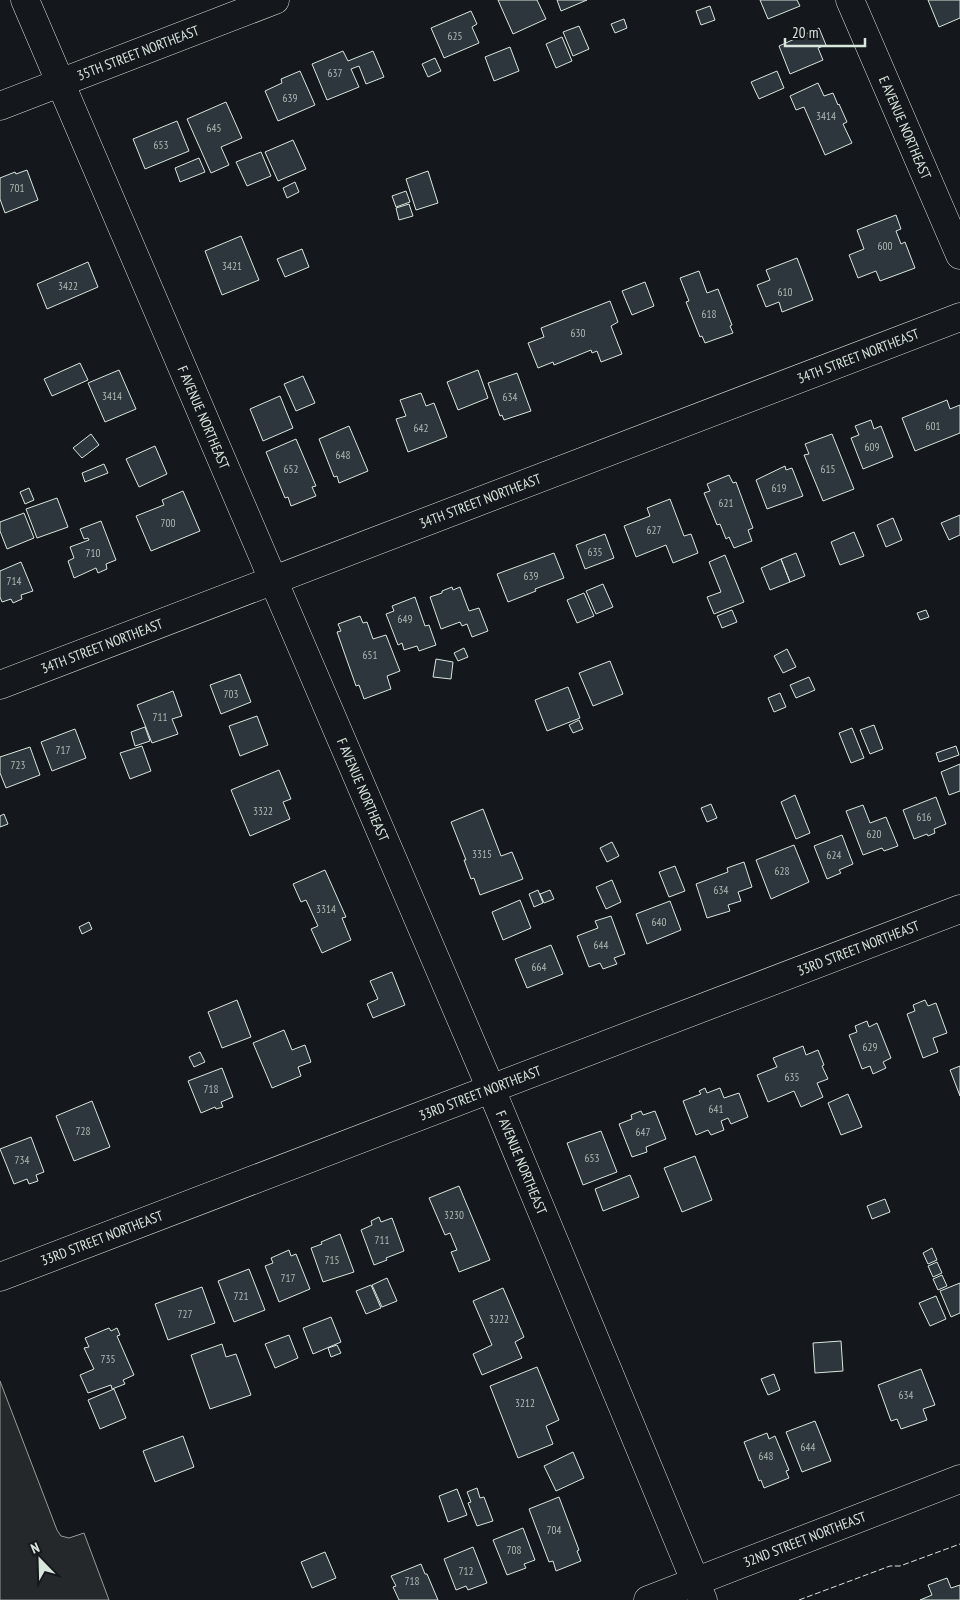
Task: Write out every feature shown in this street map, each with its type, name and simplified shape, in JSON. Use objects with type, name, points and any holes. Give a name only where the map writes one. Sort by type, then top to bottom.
[{"type":"street","name":"F AVENUE NORTHEAST","points":[[25,0],[491,1089],[699,1591]]},
{"type":"street","name":"35TH STREET NORTHEAST","points":[[0,106],[275,0]]},
{"type":"street","name":"E AVENUE NORTHEAST","points":[[850,0],[960,256]]},
{"type":"street","name":"34TH STREET NORTHEAST","points":[[0,685],[960,317]]},
{"type":"street","name":"33RD STREET NORTHEAST","points":[[0,1277],[960,910]]},
{"type":"street","name":"32ND STREET NORTHEAST","points":[[648,1600],[699,1591],[960,1479]]},
{"type":"shaded area","points":[[0,1381],[57,1530],[61,1536],[69,1538],[84,1533],[109,1600],[0,1600]]},
{"type":"building","points":[[498,0],[537,0],[546,19],[513,34]]},
{"type":"building","points":[[557,0],[587,0],[561,11]]},
{"type":"building","points":[[760,0],[797,0],[800,6],[768,19]]},
{"type":"building","points":[[928,0],[960,0],[960,18],[939,27]]},
{"type":"building","points":[[710,6],[715,20],[701,25],[696,11]]},
{"type":"building","points":[[471,11],[477,24],[472,27],[479,43],[444,58],[431,28]]},
{"type":"building","points":[[624,19],[627,28],[615,33],[611,24]]},
{"type":"building","points":[[579,26],[589,49],[573,56],[563,32]]},
{"type":"building","points":[[819,28],[826,45],[818,48],[823,60],[790,74],[779,46]]},
{"type":"building","points":[[562,37],[572,61],[556,68],[546,44]]},
{"type":"building","points":[[510,47],[519,71],[494,81],[485,57]]},
{"type":"building","points":[[343,51],[348,61],[373,51],[384,77],[366,84],[359,66],[351,69],[359,87],[327,100],[312,64]]},
{"type":"building","points":[[435,58],[441,71],[428,77],[422,64]]},
{"type":"building","points":[[300,71],[315,105],[278,121],[265,91],[282,83],[281,79]]},
{"type":"building","points":[[777,71],[784,88],[759,99],[751,82]]},
{"type":"building","points":[[818,83],[824,96],[833,93],[847,122],[843,124],[852,143],[825,155],[804,107],[796,110],[790,96]]},
{"type":"building","points":[[226,102],[242,138],[221,147],[229,165],[211,173],[187,119]]},
{"type":"building","points":[[177,121],[189,151],[145,169],[133,139]]},
{"type":"building","points":[[293,140],[306,169],[278,181],[265,152]]},
{"type":"building","points":[[261,152],[271,176],[247,186],[236,162]]},
{"type":"building","points":[[199,158],[205,172],[180,182],[175,168]]},
{"type":"building","points":[[27,170],[38,200],[5,213],[0,199],[0,178]]},
{"type":"building","points":[[428,171],[438,203],[416,210],[406,179]]},
{"type":"building","points":[[295,182],[299,192],[287,198],[283,188]]},
{"type":"building","points":[[406,191],[410,202],[396,207],[392,196]]},
{"type":"building","points":[[409,204],[413,216],[399,220],[396,208]]},
{"type":"building","points":[[896,215],[901,229],[896,231],[901,244],[905,242],[915,268],[880,281],[876,271],[858,278],[849,255],[864,249],[857,230]]},
{"type":"building","points":[[241,236],[259,280],[222,295],[205,251]]},
{"type":"building","points":[[302,249],[309,267],[285,277],[277,259]]},
{"type":"building","points":[[797,258],[813,300],[782,312],[779,302],[766,307],[757,285],[770,280],[766,270]]},
{"type":"building","points":[[88,262],[98,287],[47,309],[37,284]]},
{"type":"building","points":[[699,271],[707,293],[718,289],[732,325],[730,326],[733,333],[705,343],[702,336],[700,337],[686,302],[689,301],[680,278]]},
{"type":"building","points":[[645,282],[654,306],[632,315],[622,291]]},
{"type":"building","points":[[610,301],[618,322],[611,326],[622,354],[601,362],[597,351],[592,353],[591,350],[554,365],[553,362],[538,368],[528,343],[544,337],[541,328]]},
{"type":"building","points":[[80,363],[88,380],[52,396],[44,379]]},
{"type":"building","points":[[119,370],[136,409],[105,422],[88,383]]},
{"type":"building","points":[[478,370],[488,398],[458,410],[447,382]]},
{"type":"building","points":[[517,373],[531,411],[504,420],[502,415],[500,416],[488,383]]},
{"type":"building","points":[[303,376],[315,403],[296,411],[284,384]]},
{"type":"building","points":[[421,393],[426,406],[434,403],[447,437],[408,452],[396,419],[406,416],[400,400]]},
{"type":"building","points":[[280,396],[293,428],[263,441],[250,409]]},
{"type":"building","points":[[947,400],[950,409],[960,405],[960,433],[915,451],[902,418]]},
{"type":"building","points":[[871,420],[874,429],[881,426],[893,457],[863,469],[851,438],[859,435],[855,426]]},
{"type":"building","points":[[349,426],[368,471],[339,483],[337,476],[334,477],[319,439]]},
{"type":"building","points":[[91,434],[99,445],[82,458],[73,448]]},
{"type":"building","points":[[832,434],[854,489],[823,501],[804,455],[809,454],[805,444]]},
{"type":"building","points":[[296,439],[316,486],[312,487],[316,496],[291,506],[288,497],[285,498],[266,452]]},
{"type":"building","points":[[155,446],[167,474],[139,487],[126,459]]},
{"type":"building","points":[[104,464],[108,473],[85,482],[82,473]]},
{"type":"building","points":[[785,466],[786,470],[792,468],[803,496],[767,509],[756,480]]},
{"type":"building","points":[[729,475],[733,483],[736,482],[753,528],[748,530],[752,541],[734,548],[729,537],[726,539],[720,524],[717,525],[704,493],[710,491],[707,484]]},
{"type":"building","points":[[29,488],[34,500],[25,504],[20,492]]},
{"type":"building","points":[[183,491],[200,531],[151,551],[136,516],[164,505],[162,500]]},
{"type":"building","points":[[57,498],[68,527],[37,538],[26,509]]},
{"type":"building","points":[[670,499],[684,536],[691,534],[698,553],[673,563],[666,545],[636,557],[624,526],[650,516],[647,508]]},
{"type":"building","points":[[24,513],[34,538],[7,549],[0,531],[0,522]]},
{"type":"building","points":[[960,515],[960,535],[949,540],[941,523]]},
{"type":"building","points":[[893,518],[902,540],[886,547],[877,525]]},
{"type":"building","points":[[101,521],[116,560],[106,564],[107,569],[98,573],[96,568],[74,578],[68,561],[74,558],[70,547],[89,540],[88,538],[84,539],[80,529]]},
{"type":"building","points":[[854,532],[864,556],[840,565],[831,542]]},
{"type":"building","points":[[605,534],[614,558],[585,569],[576,545]]},
{"type":"building","points":[[554,553],[564,578],[508,602],[497,574]]},
{"type":"building","points":[[796,553],[805,576],[790,582],[781,559]]},
{"type":"building","points":[[725,555],[744,602],[714,614],[707,597],[721,592],[709,562]]},
{"type":"building","points":[[781,559],[790,582],[770,590],[761,568]]},
{"type":"building","points":[[21,562],[33,591],[21,595],[22,599],[13,603],[11,599],[2,602],[0,597],[0,571]]},
{"type":"building","points":[[603,584],[613,607],[596,614],[586,591]]},
{"type":"building","points":[[452,587],[453,590],[460,587],[469,611],[479,608],[488,631],[472,637],[467,624],[462,626],[460,622],[441,629],[430,597]]},
{"type":"building","points":[[584,593],[594,616],[577,623],[567,600]]},
{"type":"building","points":[[415,597],[425,626],[429,625],[436,645],[419,651],[417,646],[404,650],[402,643],[398,645],[386,614],[394,611],[392,606]]},
{"type":"building","points":[[732,610],[737,622],[722,628],[717,616]]},
{"type":"building","points":[[926,610],[929,617],[920,620],[917,613]]},
{"type":"building","points":[[360,616],[363,623],[367,622],[373,639],[386,635],[400,671],[387,676],[391,689],[364,699],[359,685],[356,686],[337,632],[341,631],[338,624]]},
{"type":"building","points":[[464,648],[468,657],[458,661],[454,653]]},
{"type":"building","points":[[787,649],[796,667],[783,673],[774,656]]},
{"type":"building","points":[[436,659],[453,662],[451,679],[433,677]]},
{"type":"building","points":[[610,661],[623,694],[593,706],[579,673]]},
{"type":"building","points":[[240,674],[251,702],[221,714],[210,685]]},
{"type":"building","points":[[809,677],[815,690],[796,698],[790,685]]},
{"type":"building","points":[[568,687],[580,718],[547,731],[535,700]]},
{"type":"building","points":[[173,691],[182,716],[172,719],[178,734],[152,743],[137,705]]},
{"type":"building","points":[[780,693],[786,707],[774,712],[768,698]]},
{"type":"building","points":[[257,716],[268,745],[240,756],[229,726]]},
{"type":"building","points":[[579,720],[583,729],[573,733],[569,725]]},
{"type":"building","points":[[874,725],[883,749],[870,754],[860,730]]},
{"type":"building","points":[[145,727],[150,741],[135,746],[131,732]]},
{"type":"building","points":[[852,728],[864,758],[851,763],[839,733]]},
{"type":"building","points":[[75,729],[86,758],[52,771],[41,742]]},
{"type":"building","points":[[142,746],[151,771],[130,779],[120,753]]},
{"type":"building","points":[[956,746],[959,755],[939,762],[936,753]]},
{"type":"building","points":[[30,747],[40,775],[6,788],[0,773],[0,757]]},
{"type":"building","points":[[960,764],[960,791],[949,795],[941,772]]},
{"type":"building","points":[[279,770],[291,799],[283,802],[290,819],[250,836],[231,790]]},
{"type":"building","points":[[795,795],[810,833],[796,839],[781,802]]},
{"type":"building","points":[[936,797],[946,824],[934,829],[935,833],[914,839],[903,810]]},
{"type":"building","points":[[711,804],[717,818],[707,822],[701,808]]},
{"type":"building","points":[[863,805],[870,823],[886,817],[898,846],[884,851],[882,848],[863,855],[846,811]]},
{"type":"building","points":[[483,809],[501,856],[512,852],[523,879],[480,895],[474,878],[471,879],[464,860],[466,860],[451,822]]},
{"type":"building","points":[[4,814],[8,824],[0,827],[0,816]]},
{"type":"building","points":[[842,835],[853,864],[839,870],[841,873],[827,879],[814,846]]},
{"type":"building","points":[[612,842],[619,856],[607,862],[600,848]]},
{"type":"building","points":[[794,845],[809,882],[771,899],[756,860]]},
{"type":"building","points":[[744,862],[752,887],[738,892],[741,901],[728,905],[730,911],[707,918],[696,884],[728,872],[727,868]]},
{"type":"building","points":[[675,866],[685,891],[669,897],[659,872]]},
{"type":"building","points":[[325,870],[346,917],[342,918],[351,940],[322,953],[311,929],[318,926],[306,900],[301,902],[293,884]]},
{"type":"building","points":[[612,880],[621,902],[606,909],[596,887]]},
{"type":"building","points":[[538,890],[543,903],[534,907],[529,894]]},
{"type":"building","points":[[550,890],[554,899],[544,903],[540,894]]},
{"type":"building","points":[[520,900],[531,928],[503,940],[492,912]]},
{"type":"building","points":[[670,901],[681,930],[647,944],[636,914]]},
{"type":"building","points":[[611,916],[625,954],[614,958],[617,964],[603,969],[600,963],[589,967],[577,936],[598,928],[595,921]]},
{"type":"building","points":[[89,922],[92,929],[82,934],[79,927]]},
{"type":"building","points":[[551,945],[563,974],[527,988],[515,959]]},
{"type":"building","points":[[392,972],[405,1005],[373,1018],[367,1004],[378,999],[370,981]]},
{"type":"building","points":[[237,1000],[251,1037],[222,1048],[208,1012]]},
{"type":"building","points":[[925,1000],[928,1006],[936,1003],[947,1033],[933,1038],[938,1052],[923,1058],[907,1014],[915,1011],[913,1005]]},
{"type":"building","points":[[867,1021],[869,1027],[877,1023],[891,1058],[883,1062],[886,1068],[873,1074],[870,1066],[862,1069],[849,1035],[857,1032],[855,1026]]},
{"type":"building","points":[[284,1030],[292,1050],[305,1045],[311,1062],[298,1067],[301,1076],[272,1088],[253,1043]]},
{"type":"building","points":[[803,1046],[806,1055],[818,1050],[824,1065],[822,1066],[828,1079],[817,1083],[823,1097],[801,1107],[794,1091],[768,1102],[757,1075],[777,1067],[773,1058]]},
{"type":"building","points":[[200,1052],[205,1062],[194,1067],[189,1057]]},
{"type":"building","points":[[960,1066],[960,1096],[950,1070]]},
{"type":"building","points":[[222,1068],[233,1097],[221,1102],[223,1107],[216,1109],[215,1107],[201,1113],[188,1081]]},
{"type":"building","points":[[705,1088],[707,1093],[720,1088],[724,1098],[739,1093],[748,1117],[731,1124],[728,1118],[721,1121],[724,1130],[711,1135],[708,1130],[696,1135],[683,1101],[701,1094],[699,1091]]},
{"type":"building","points":[[848,1094],[862,1127],[841,1135],[828,1103]]},
{"type":"building","points":[[92,1101],[110,1147],[74,1161],[56,1116]]},
{"type":"building","points":[[641,1111],[643,1115],[655,1111],[666,1139],[646,1147],[647,1152],[632,1157],[619,1124],[632,1119],[631,1115]]},
{"type":"building","points":[[601,1131],[617,1172],[583,1185],[567,1143]]},
{"type":"building","points":[[31,1137],[44,1172],[36,1175],[38,1181],[29,1184],[27,1179],[14,1184],[0,1149]]},
{"type":"building","points":[[695,1156],[712,1200],[682,1212],[664,1168]]},
{"type":"building","points":[[630,1175],[639,1197],[603,1211],[595,1189]]},
{"type":"building","points":[[459,1186],[490,1260],[459,1272],[451,1252],[457,1250],[450,1233],[445,1235],[429,1198]]},
{"type":"building","points":[[885,1199],[890,1212],[872,1219],[867,1206]]},
{"type":"building","points":[[379,1217],[381,1222],[392,1218],[404,1251],[374,1265],[361,1230],[372,1225],[371,1221]]},
{"type":"building","points":[[340,1234],[354,1272],[323,1282],[311,1248]]},
{"type":"building","points":[[932,1248],[937,1260],[928,1264],[923,1253]]},
{"type":"building","points":[[289,1250],[291,1256],[296,1254],[310,1289],[279,1302],[265,1266],[273,1263],[271,1258]]},
{"type":"building","points":[[937,1262],[942,1273],[933,1277],[928,1266]]},
{"type":"building","points":[[249,1269],[265,1310],[234,1322],[218,1281]]},
{"type":"building","points":[[942,1275],[947,1286],[938,1290],[933,1279]]},
{"type":"building","points":[[387,1278],[397,1301],[382,1307],[372,1285]]},
{"type":"building","points":[[960,1283],[960,1313],[951,1317],[940,1291]]},
{"type":"building","points":[[371,1285],[381,1308],[366,1314],[356,1291]]},
{"type":"building","points":[[202,1287],[215,1323],[168,1340],[155,1304]]},
{"type":"building","points":[[503,1288],[524,1337],[515,1342],[522,1358],[482,1375],[473,1354],[492,1345],[473,1301]]},
{"type":"building","points":[[936,1296],[946,1319],[930,1326],[919,1303]]},
{"type":"building","points":[[331,1317],[341,1342],[313,1354],[303,1328]]},
{"type":"building","points":[[109,1328],[111,1331],[117,1328],[120,1335],[117,1336],[134,1375],[123,1380],[125,1384],[112,1389],[111,1385],[88,1393],[80,1375],[94,1369],[84,1348],[89,1347],[85,1338]]},
{"type":"building","points":[[289,1335],[298,1358],[275,1368],[265,1344]]},
{"type":"building","points":[[841,1341],[843,1371],[815,1373],[813,1343]]},
{"type":"building","points":[[222,1344],[226,1357],[236,1354],[251,1395],[210,1409],[191,1355]]},
{"type":"building","points":[[337,1345],[341,1353],[331,1357],[328,1348]]},
{"type":"building","points":[[537,1367],[559,1420],[546,1426],[553,1444],[518,1458],[490,1386]]},
{"type":"building","points":[[921,1369],[935,1405],[923,1409],[927,1420],[901,1429],[897,1419],[891,1421],[878,1385]]},
{"type":"building","points":[[774,1374],[780,1390],[768,1395],[761,1379]]},
{"type":"building","points":[[114,1389],[126,1418],[100,1429],[88,1400]]},
{"type":"building","points":[[815,1421],[831,1461],[802,1472],[786,1432]]},
{"type":"building","points":[[767,1433],[769,1439],[775,1436],[789,1470],[786,1471],[789,1478],[764,1488],[761,1480],[759,1481],[744,1442]]},
{"type":"building","points":[[183,1436],[194,1467],[155,1482],[143,1451]]},
{"type":"building","points":[[573,1452],[584,1478],[556,1491],[544,1466]]},
{"type":"building","points":[[477,1488],[480,1498],[484,1497],[493,1521],[477,1526],[468,1503],[471,1502],[467,1492]]},
{"type":"building","points":[[457,1489],[467,1515],[448,1522],[439,1496]]},
{"type":"building","points":[[559,1497],[579,1550],[577,1551],[581,1561],[556,1571],[553,1561],[549,1562],[529,1509]]},
{"type":"building","points":[[523,1528],[535,1560],[524,1564],[526,1568],[507,1575],[493,1540]]},
{"type":"building","points":[[473,1547],[487,1583],[468,1590],[466,1586],[456,1590],[444,1559]]},
{"type":"building","points":[[325,1552],[336,1578],[312,1588],[301,1562]]},
{"type":"building","points":[[421,1564],[438,1600],[399,1600],[393,1587],[396,1586],[391,1576]]},
{"type":"building","points":[[947,1578],[951,1588],[960,1585],[960,1600],[920,1600],[932,1595],[928,1585]]},
{"type":"fence","points":[[799,1600],[890,1566],[900,1566],[960,1544]]}]
